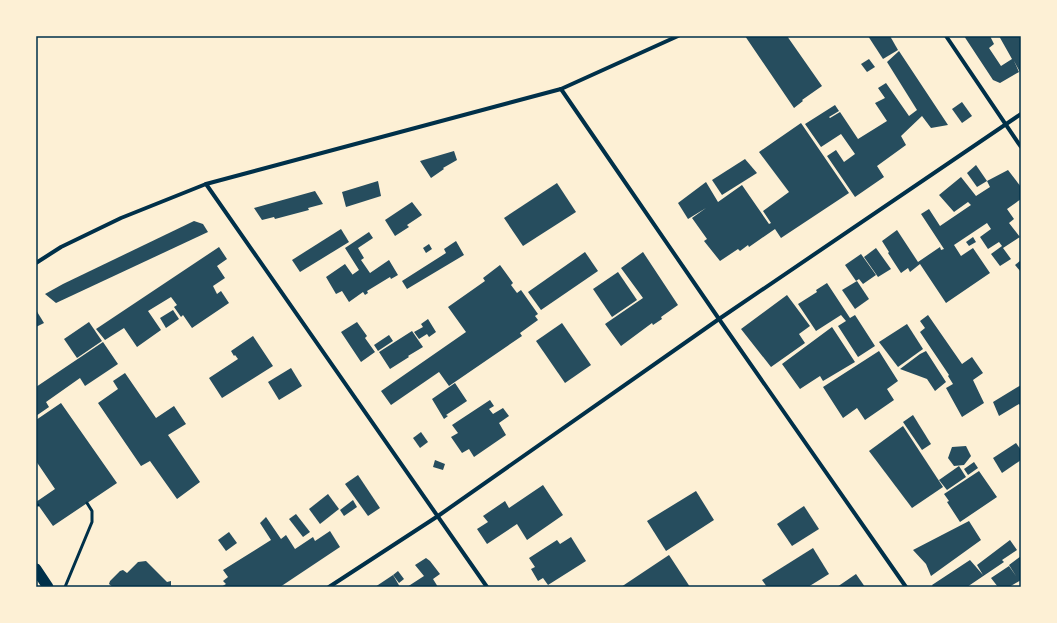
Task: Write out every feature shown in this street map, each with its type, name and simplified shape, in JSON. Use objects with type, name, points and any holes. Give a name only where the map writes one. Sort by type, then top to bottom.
[{"type":"highway","points":[[36,569],[48,587]]},
{"type":"street","points":[[36,263],[61,247],[121,218],[206,184],[561,89],[678,36]]},
{"type":"street","points":[[946,36],[1021,147]]},
{"type":"street","points":[[561,89],[906,587]]},
{"type":"street","points":[[329,587],[438,516],[720,319],[1021,114]]},
{"type":"street","points":[[206,184],[487,587]]},
{"type":"lane","points":[[65,587],[92,522],[92,511],[87,503]]},
{"type":"building","points":[[745,36],[787,36],[822,86],[802,100],[803,101],[794,108]]},
{"type":"building","points":[[868,36],[890,36],[898,50],[883,59]]},
{"type":"building","points":[[964,36],[990,36],[994,44],[989,48],[1001,66],[1012,59],[999,36],[1021,36],[1021,74],[1014,61],[1019,72],[1000,83],[993,80]]},
{"type":"building","points":[[899,51],[948,125],[931,128],[922,116],[901,136],[906,145],[877,166],[884,177],[855,197],[827,156],[836,150],[844,162],[855,154],[841,134],[821,147],[805,124],[835,105],[839,111],[829,117],[830,118],[840,112],[858,139],[887,121],[875,103],[885,98],[878,88],[886,83],[909,116],[917,110],[887,62]]},
{"type":"building","points":[[869,59],[875,67],[867,72],[861,64]]},
{"type":"building","points":[[962,102],[972,116],[962,123],[952,109]]},
{"type":"building","points":[[801,123],[849,193],[781,238],[775,229],[749,247],[748,245],[740,251],[738,249],[720,261],[704,241],[707,239],[692,218],[706,208],[688,219],[678,203],[706,182],[718,202],[742,185],[769,224],[771,223],[763,211],[789,192],[759,152]]},
{"type":"building","points":[[454,151],[457,160],[443,168],[444,169],[431,178],[420,161]]},
{"type":"building","points":[[745,159],[757,173],[722,195],[712,180]]},
{"type":"building","points":[[976,165],[987,181],[977,187],[967,173]]},
{"type":"building","points":[[1008,170],[1021,187],[1021,199],[1007,209],[1014,219],[1009,223],[1020,237],[1003,248],[1011,259],[1000,266],[991,254],[1002,246],[999,242],[988,249],[980,237],[991,229],[987,223],[954,245],[961,256],[973,248],[990,273],[946,303],[920,264],[910,272],[908,268],[901,273],[882,241],[897,230],[918,262],[940,247],[941,250],[944,249],[921,214],[929,209],[940,226],[971,205],[968,202],[954,212],[939,195],[961,177],[976,196],[990,187],[987,181]]},
{"type":"building","points":[[378,181],[381,196],[346,207],[342,192]]},
{"type":"building","points":[[557,183],[576,212],[523,246],[504,218]]},
{"type":"building","points":[[315,191],[323,204],[308,208],[309,210],[275,219],[274,217],[262,220],[254,208]]},
{"type":"building","points":[[412,202],[422,215],[407,225],[409,227],[395,236],[385,220]]},
{"type":"building","points":[[194,221],[203,224],[208,232],[56,303],[45,294],[63,284]]},
{"type":"building","points":[[341,229],[349,242],[300,272],[292,260]]},
{"type":"building","points":[[369,232],[373,238],[358,248],[364,258],[361,260],[370,273],[389,260],[398,275],[391,279],[390,277],[367,291],[368,293],[365,295],[363,292],[349,302],[342,291],[336,294],[326,277],[345,264],[353,275],[359,270],[345,248]]},
{"type":"building","points":[[973,237],[976,242],[969,246],[966,242]]},
{"type":"building","points":[[456,241],[464,255],[407,289],[402,281],[446,253],[444,249]]},
{"type":"building","points":[[429,244],[432,249],[426,253],[423,248]]},
{"type":"building","points":[[219,247],[227,259],[217,266],[225,278],[213,286],[217,294],[221,291],[229,303],[192,328],[183,315],[181,317],[174,307],[177,305],[171,297],[148,311],[161,330],[137,347],[124,328],[105,340],[96,329]]},
{"type":"building","points":[[876,248],[891,269],[878,277],[864,257]]},
{"type":"building","points":[[585,252],[598,271],[541,310],[528,292]]},
{"type":"building","points":[[643,252],[678,305],[661,317],[662,319],[653,325],[652,323],[621,346],[605,324],[643,298],[621,268]]},
{"type":"building","points":[[861,254],[876,275],[863,284],[859,279],[856,281],[845,265]]},
{"type":"building","points":[[1021,260],[1021,272],[1015,265]]},
{"type":"building","points":[[500,265],[513,283],[511,285],[517,293],[521,290],[538,314],[535,316],[538,320],[520,333],[522,336],[449,386],[439,372],[391,405],[381,391],[466,332],[448,307],[485,281],[483,278]]},
{"type":"building","points":[[618,272],[637,300],[612,317],[593,289]]},
{"type":"building","points":[[857,281],[869,299],[855,309],[842,290]]},
{"type":"building","points":[[827,283],[850,318],[855,315],[875,346],[858,357],[838,326],[846,321],[841,315],[816,331],[798,304],[817,292],[816,290]]},
{"type":"building","points":[[787,295],[810,326],[799,334],[805,343],[771,367],[741,329]]},
{"type":"building","points":[[36,310],[44,323],[36,327]]},
{"type":"building","points":[[173,310],[179,319],[166,328],[160,318]]},
{"type":"building","points":[[928,315],[962,364],[972,357],[983,373],[973,380],[984,403],[962,417],[946,388],[953,384],[948,376],[949,375],[920,332],[925,328],[920,321]]},
{"type":"building","points":[[428,319],[436,332],[429,337],[427,334],[419,339],[414,332],[423,327],[421,324]]},
{"type":"building","points":[[89,322],[102,341],[77,358],[64,339]]},
{"type":"building","points":[[357,322],[367,336],[365,338],[375,352],[361,362],[341,332]]},
{"type":"building","points":[[562,323],[591,365],[565,383],[536,341]]},
{"type":"building","points":[[907,324],[923,349],[898,367],[879,342]]},
{"type":"building","points":[[832,327],[855,362],[823,381],[820,376],[800,389],[782,364]]},
{"type":"building","points":[[412,331],[423,347],[390,369],[379,352]]},
{"type":"building","points":[[389,335],[393,341],[378,351],[374,345]]},
{"type":"building","points":[[253,336],[273,366],[222,398],[209,378],[238,359],[231,351]]},
{"type":"building","points":[[103,342],[118,364],[85,386],[80,378],[46,402],[49,407],[36,416],[36,387]]},
{"type":"building","points":[[879,351],[898,381],[887,389],[894,400],[865,420],[857,408],[843,418],[823,387]]},
{"type":"building","points":[[926,351],[946,382],[935,391],[927,379],[900,369]]},
{"type":"building","points":[[291,368],[302,386],[279,400],[268,382]]},
{"type":"building","points":[[125,373],[156,418],[174,406],[186,424],[168,435],[200,482],[177,499],[150,461],[141,466],[98,403],[118,389],[113,381]]},
{"type":"building","points":[[455,383],[467,401],[446,415],[448,416],[444,419],[432,399]]},
{"type":"building","points":[[1021,385],[1021,406],[1019,404],[999,416],[993,402]]},
{"type":"building","points":[[490,400],[494,406],[489,409],[493,414],[503,408],[509,416],[499,423],[506,435],[474,457],[469,449],[462,453],[451,437],[458,433],[452,425]]},
{"type":"building","points":[[61,403],[117,483],[53,526],[36,502],[55,489],[36,461],[36,420]]},
{"type":"building","points":[[913,415],[931,444],[922,450],[903,422]]},
{"type":"building","points":[[903,426],[943,487],[912,508],[869,451]]},
{"type":"building","points":[[421,432],[428,442],[420,448],[413,438]]},
{"type":"building","points":[[1016,443],[1021,450],[1021,460],[1002,473],[993,458]]},
{"type":"building","points":[[966,446],[971,456],[964,465],[954,466],[948,458],[952,447]]},
{"type":"building","points":[[435,460],[445,464],[443,470],[433,467]]},
{"type":"building","points":[[974,462],[978,468],[968,475],[964,469]]},
{"type":"building","points":[[959,466],[966,477],[947,490],[939,480]]},
{"type":"building","points":[[979,471],[997,497],[960,522],[947,502],[949,501],[944,494]]},
{"type":"building","points":[[358,475],[380,508],[368,516],[345,484]]},
{"type":"building","points":[[543,485],[563,515],[527,540],[517,524],[487,544],[477,529],[488,522],[483,516],[505,501],[509,508]]},
{"type":"building","points":[[696,491],[714,520],[666,551],[647,521]]},
{"type":"building","points":[[328,494],[339,509],[320,524],[309,509]]},
{"type":"building","points":[[353,500],[357,507],[344,516],[340,510]]},
{"type":"building","points":[[804,506],[819,529],[792,546],[777,524]]},
{"type":"building","points":[[296,514],[310,532],[303,537],[289,519]]},
{"type":"building","points":[[266,517],[281,539],[286,535],[295,549],[313,537],[315,541],[330,531],[340,547],[280,587],[221,587],[226,584],[223,581],[228,577],[223,570],[271,540],[260,523]]},
{"type":"building","points":[[969,521],[981,540],[931,576],[926,564],[913,550]]},
{"type":"building","points":[[229,532],[237,543],[226,551],[218,540]]},
{"type":"building","points":[[571,537],[586,561],[548,585],[543,578],[538,581],[531,569],[535,567],[529,558],[557,540],[560,544]]},
{"type":"building","points":[[1010,540],[1017,550],[1002,560],[1004,562],[967,587],[933,587],[932,585],[970,560],[983,575],[977,565]]},
{"type":"building","points":[[813,548],[829,574],[808,587],[767,587],[762,580]]},
{"type":"building","points":[[669,555],[690,587],[621,587]]},
{"type":"building","points":[[1021,556],[1021,580],[1009,587],[998,587],[991,578],[1009,566],[1016,576],[1009,565]]},
{"type":"building","points":[[426,558],[440,574],[433,579],[438,587],[407,587],[424,576],[415,565]]},
{"type":"building","points":[[146,561],[167,582],[171,581],[171,587],[113,587],[109,584],[120,571],[123,570],[127,573],[138,562]]},
{"type":"building","points":[[398,571],[404,579],[399,583],[393,575]]},
{"type":"building","points":[[856,574],[865,587],[837,587]]},
{"type":"building","points":[[393,575],[400,587],[375,587]]}]
